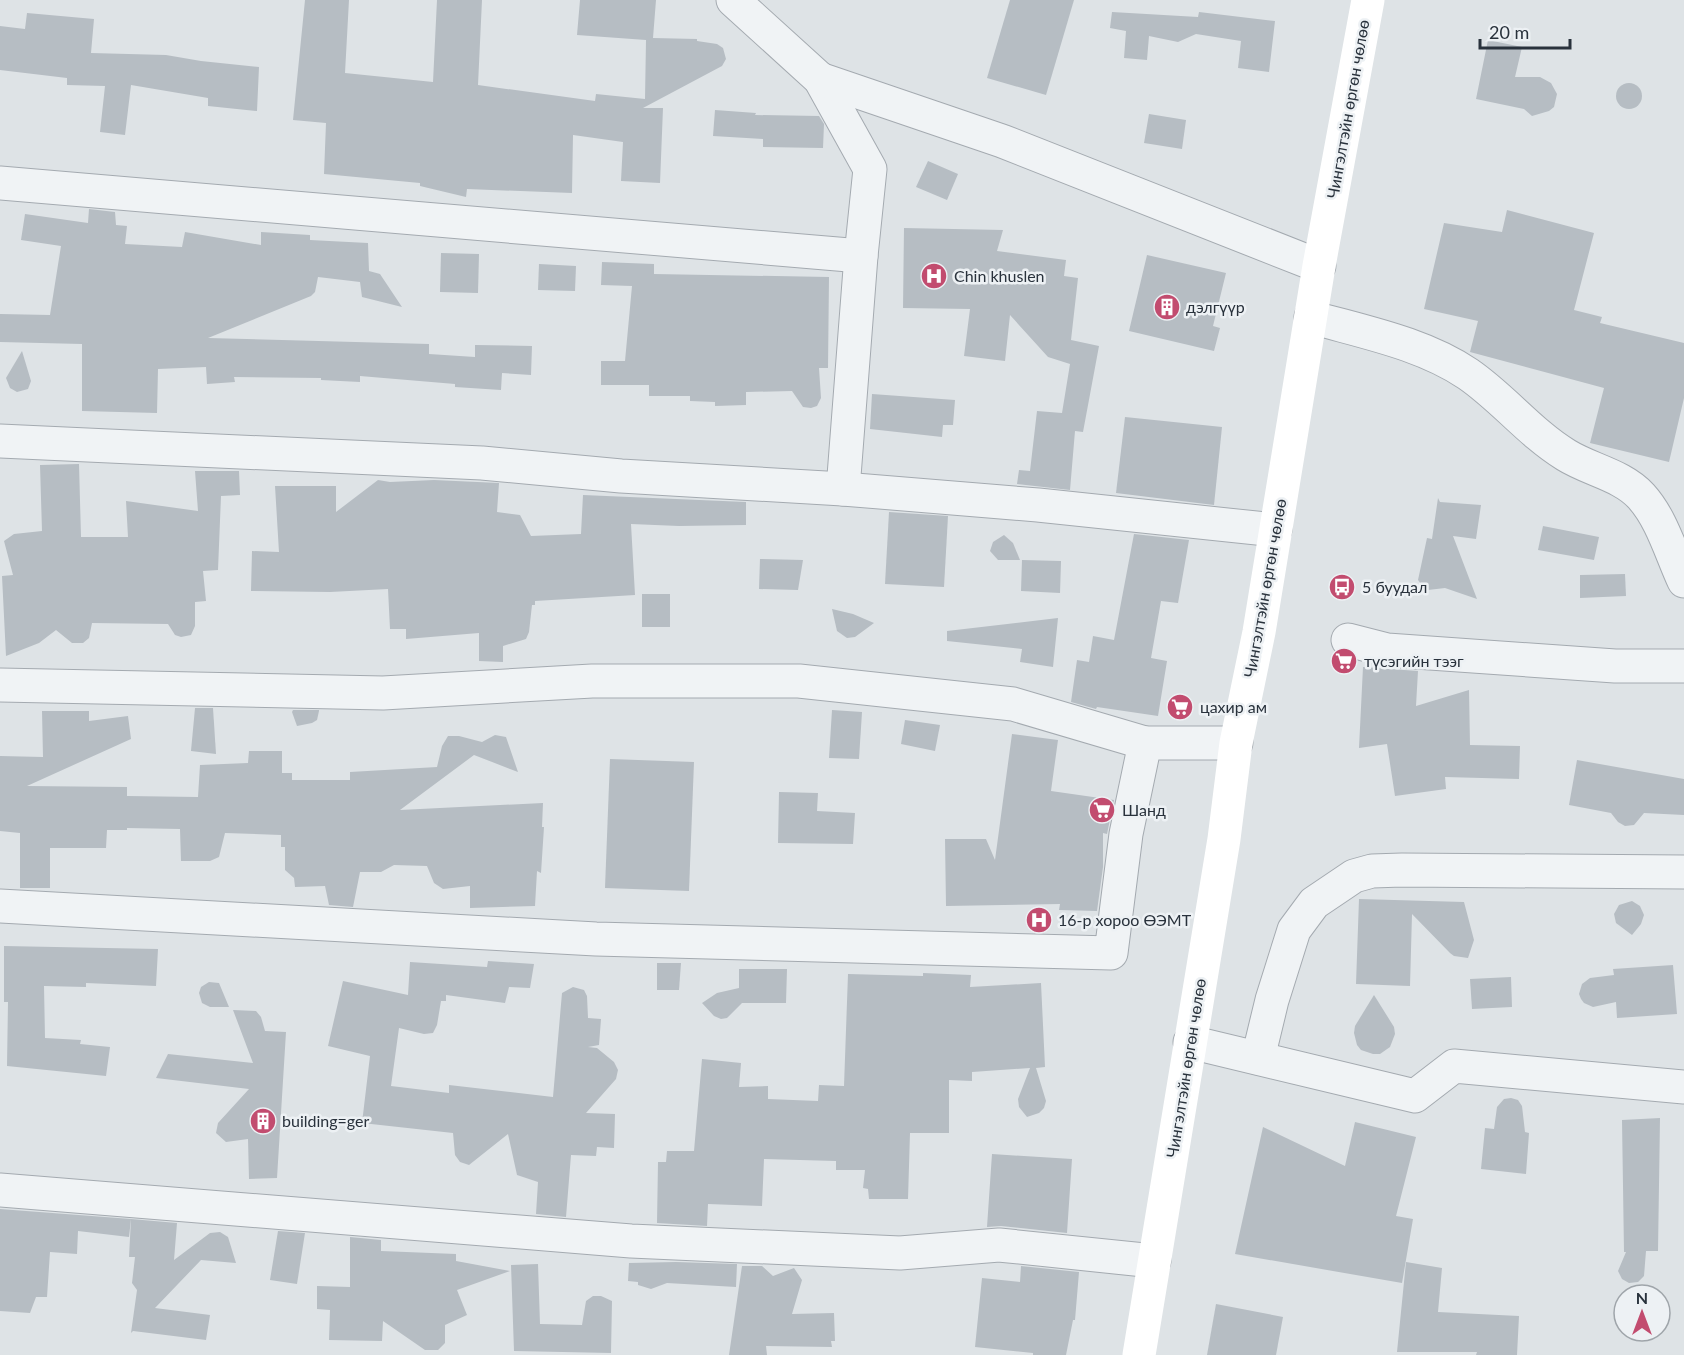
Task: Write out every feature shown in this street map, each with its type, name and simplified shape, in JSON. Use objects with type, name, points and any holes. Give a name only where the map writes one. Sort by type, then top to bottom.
[{"type":"main road","name":"Чингэлтэйн өргөн чөлөө","points":[[1138,1355],[1224,839],[1236,743],[1259,632],[1319,266],[1368,0]]},
{"type":"street","points":[[733,0],[820,79],[870,169],[843,489]]},
{"type":"street","points":[[820,79],[1002,141],[1319,266]]},
{"type":"street","points":[[0,183],[861,256]]},
{"type":"street","points":[[1311,316],[1412,346],[1452,364],[1487,388],[1536,433],[1566,456],[1621,480],[1651,508],[1684,581]]},
{"type":"street","points":[[0,441],[482,463],[621,476],[843,489],[1038,505],[1275,530]]},
{"type":"street","points":[[1348,640],[1387,650],[1615,666],[1684,666]]},
{"type":"street","points":[[0,685],[383,693],[592,681],[799,681],[1014,704],[1145,743],[1236,743]]},
{"type":"street","points":[[0,906],[596,939],[1111,953],[1126,834],[1145,743]]},
{"type":"street","points":[[1258,1058],[1272,1000],[1294,930],[1314,903],[1354,876],[1402,870],[1684,872]]},
{"type":"street","points":[[1190,1042],[1415,1096],[1454,1066],[1684,1087]]},
{"type":"street","points":[[0,1190],[631,1241],[900,1253],[999,1245],[1154,1261]]},
{"type":"building","points":[[305,0],[349,0],[345,73],[433,82],[437,0],[482,0],[478,85],[595,101],[596,94],[645,99],[646,40],[577,35],[580,0],[656,0],[653,38],[697,39],[697,41],[717,44],[723,48],[726,59],[722,66],[643,108],[663,108],[660,183],[621,181],[623,142],[573,135],[572,193],[467,189],[466,197],[420,186],[420,183],[324,174],[326,123],[293,120]]},
{"type":"building","points":[[1010,0],[1074,0],[1046,95],[987,78]]},
{"type":"building","points":[[1112,12],[1198,17],[1199,12],[1275,21],[1269,72],[1238,68],[1241,41],[1196,34],[1178,42],[1149,36],[1147,60],[1124,58],[1126,31],[1110,28]]},
{"type":"building","points":[[27,13],[94,19],[91,53],[166,55],[259,67],[257,111],[208,106],[208,98],[131,85],[125,135],[100,132],[105,86],[67,85],[67,78],[0,70],[0,26],[25,29]]},
{"type":"building","points":[[1488,40],[1522,47],[1515,77],[1540,77],[1551,83],[1557,94],[1554,107],[1549,111],[1532,116],[1524,109],[1476,99]]},
{"type":"building","points":[[1629,83],[1638,87],[1642,96],[1638,105],[1629,109],[1620,105],[1616,96],[1620,87]]},
{"type":"building","points":[[715,110],[756,113],[755,115],[819,116],[824,124],[823,148],[763,147],[763,139],[713,136]]},
{"type":"building","points":[[1149,114],[1186,120],[1182,149],[1144,143]]},
{"type":"building","points":[[928,161],[958,174],[947,200],[916,187]]},
{"type":"building","points":[[89,209],[115,212],[116,225],[127,226],[125,244],[182,247],[185,232],[261,245],[261,232],[310,235],[310,240],[368,243],[369,271],[380,274],[402,307],[362,297],[360,282],[318,277],[315,292],[311,296],[208,338],[429,344],[429,354],[475,357],[475,345],[532,346],[531,375],[502,373],[501,390],[360,376],[360,382],[321,380],[321,378],[234,377],[235,382],[207,384],[206,367],[158,369],[157,413],[82,411],[82,344],[0,342],[0,314],[50,315],[61,246],[21,240],[25,214],[88,223]]},
{"type":"building","points":[[1507,210],[1594,233],[1574,310],[1602,317],[1600,323],[1684,343],[1684,398],[1669,462],[1590,443],[1604,388],[1470,352],[1478,321],[1424,309],[1444,223],[1502,232]]},
{"type":"building","points":[[904,228],[1003,230],[997,251],[1066,260],[1064,276],[1078,278],[1071,340],[1099,346],[1083,432],[1075,431],[1070,490],[1017,484],[1019,470],[1030,471],[1037,411],[1062,413],[1070,364],[1048,357],[1010,315],[1005,361],[964,356],[970,309],[903,308]]},
{"type":"building","points":[[441,253],[479,254],[478,293],[440,292]]},
{"type":"building","name":"дэлгүүр","points":[[1147,255],[1226,273],[1213,326],[1220,328],[1214,351],[1129,331]]},
{"type":"building","points":[[602,262],[654,264],[654,274],[829,277],[828,368],[819,368],[821,398],[817,406],[803,407],[792,391],[746,392],[746,405],[715,406],[715,402],[690,401],[690,396],[649,396],[649,385],[601,385],[601,361],[625,361],[632,286],[601,285]]},
{"type":"building","points":[[539,264],[576,266],[575,291],[538,290]]},
{"type":"building","points":[[22,351],[31,381],[28,389],[17,392],[10,388],[6,378]]},
{"type":"building","points":[[872,394],[955,400],[953,425],[943,425],[942,437],[870,429]]},
{"type":"building","points":[[1125,417],[1222,427],[1214,505],[1116,493]]},
{"type":"building","points":[[79,464],[81,537],[128,537],[126,501],[198,511],[195,471],[239,471],[240,495],[221,496],[218,570],[203,571],[206,601],[195,602],[195,626],[191,635],[181,637],[175,635],[168,624],[92,623],[89,638],[83,643],[72,643],[56,630],[39,643],[6,656],[2,576],[13,575],[4,541],[14,534],[42,531],[40,465]]},
{"type":"building","points":[[378,480],[499,483],[497,512],[520,515],[531,536],[581,534],[583,495],[746,502],[746,525],[631,524],[635,595],[535,601],[535,605],[532,605],[526,639],[503,646],[503,662],[479,661],[479,633],[406,639],[406,629],[390,629],[388,589],[330,592],[251,591],[252,551],[279,552],[275,486],[336,486],[336,512]]},
{"type":"building","points":[[1438,498],[1440,502],[1481,505],[1476,539],[1453,536],[1477,599],[1445,588],[1428,590],[1418,580],[1427,538],[1432,539]]},
{"type":"building","points":[[889,512],[948,516],[944,587],[885,584]]},
{"type":"building","points":[[1543,526],[1599,537],[1594,560],[1538,550]]},
{"type":"building","points":[[1134,534],[1189,540],[1178,603],[1161,601],[1151,658],[1167,661],[1158,716],[1097,707],[1096,709],[1071,702],[1077,660],[1089,662],[1093,636],[1114,640]]},
{"type":"building","points":[[1004,535],[1013,543],[1020,560],[998,560],[990,551],[993,542]]},
{"type":"building","points":[[760,559],[803,560],[798,590],[759,589]]},
{"type":"building","points":[[1022,560],[1061,561],[1060,593],[1021,591]]},
{"type":"building","points":[[1625,574],[1626,596],[1580,598],[1580,575]]},
{"type":"building","points":[[642,594],[670,594],[670,627],[642,627]]},
{"type":"building","points":[[832,609],[853,614],[874,623],[855,637],[847,638],[837,631]]},
{"type":"building","points":[[1058,618],[1053,667],[1020,662],[1022,649],[947,641],[947,631]]},
{"type":"building","points":[[1363,667],[1418,671],[1416,706],[1469,690],[1470,745],[1520,746],[1519,779],[1445,777],[1446,789],[1395,796],[1387,744],[1359,748]]},
{"type":"building","points":[[195,708],[213,708],[216,754],[191,751]]},
{"type":"building","points":[[293,710],[319,711],[317,720],[297,726]]},
{"type":"building","points":[[832,710],[862,712],[859,759],[829,758]]},
{"type":"building","points":[[42,711],[89,711],[89,721],[128,716],[131,739],[27,786],[127,787],[127,796],[198,797],[200,765],[248,763],[249,751],[282,751],[282,773],[292,773],[292,780],[350,780],[350,772],[437,767],[442,746],[448,736],[459,736],[482,742],[495,735],[506,737],[518,772],[474,755],[400,810],[543,803],[541,873],[537,871],[535,906],[470,908],[470,886],[443,889],[434,883],[427,866],[394,865],[381,872],[360,872],[353,907],[329,905],[325,886],[295,887],[294,878],[285,870],[285,847],[281,847],[281,835],[225,833],[219,857],[210,861],[181,861],[180,829],[107,830],[106,848],[50,848],[50,888],[20,888],[20,833],[0,831],[0,756],[43,757]]},
{"type":"building","points":[[905,720],[940,725],[935,751],[901,744]]},
{"type":"building","points":[[1012,734],[1058,740],[1051,791],[1114,800],[1107,834],[1103,833],[1103,867],[1097,911],[1059,910],[1060,904],[946,906],[945,839],[986,839],[995,860]]},
{"type":"building","points":[[610,759],[694,762],[689,891],[605,888]]},
{"type":"building","points":[[1577,760],[1684,779],[1684,815],[1644,813],[1634,825],[1625,826],[1618,822],[1611,813],[1569,805]]},
{"type":"building","points":[[779,792],[818,793],[817,811],[855,813],[853,844],[778,843]]},
{"type":"building","points":[[1359,899],[1464,902],[1474,940],[1468,958],[1454,956],[1450,953],[1412,914],[1410,986],[1356,984]]},
{"type":"building","points":[[1632,901],[1640,906],[1644,915],[1641,924],[1632,935],[1616,923],[1614,914],[1619,905]]},
{"type":"building","points":[[4,946],[158,949],[156,986],[86,983],[86,987],[44,986],[45,1038],[81,1040],[80,1044],[110,1047],[106,1076],[7,1066],[8,1002],[4,1002]]},
{"type":"building","points":[[488,961],[534,964],[530,988],[509,987],[505,1003],[446,995],[446,1001],[441,1001],[437,1025],[433,1033],[424,1034],[399,1028],[391,1086],[449,1093],[449,1085],[553,1097],[562,993],[573,987],[584,990],[587,996],[588,1018],[601,1019],[599,1045],[588,1047],[597,1048],[614,1062],[618,1070],[616,1079],[586,1113],[615,1114],[614,1148],[597,1147],[596,1156],[571,1155],[566,1217],[536,1214],[538,1182],[517,1175],[508,1134],[469,1165],[460,1162],[455,1155],[453,1133],[362,1123],[370,1056],[328,1046],[343,981],[408,995],[410,962],[487,967]]},
{"type":"building","points":[[657,963],[681,963],[679,990],[657,990]]},
{"type":"building","points":[[1673,965],[1677,1014],[1617,1018],[1616,1002],[1593,1007],[1584,1003],[1579,994],[1582,984],[1590,978],[1614,975],[1613,969]]},
{"type":"building","points":[[739,969],[787,969],[786,1003],[742,1003],[727,1018],[721,1019],[714,1016],[702,1003],[717,993],[739,988]]},
{"type":"building","points":[[923,973],[971,975],[970,987],[1041,983],[1045,1067],[1036,1068],[1046,1101],[1039,1113],[1027,1117],[1019,1107],[1018,1099],[1030,1068],[972,1072],[972,1081],[949,1080],[949,1133],[910,1133],[908,1199],[869,1199],[868,1189],[863,1188],[865,1170],[836,1170],[836,1161],[764,1159],[762,1206],[708,1204],[707,1226],[657,1223],[658,1162],[666,1162],[667,1151],[694,1151],[702,1059],[741,1063],[739,1087],[768,1086],[768,1099],[818,1101],[819,1085],[844,1086],[848,974],[923,976]]},
{"type":"building","points":[[1511,977],[1512,1007],[1472,1009],[1470,979]]},
{"type":"building","points":[[209,982],[219,983],[229,1007],[210,1007],[202,1003],[199,993],[201,987]]},
{"type":"building","points":[[1374,995],[1394,1027],[1395,1034],[1390,1047],[1380,1054],[1361,1050],[1354,1033],[1355,1026]]},
{"type":"building","points":[[233,1010],[256,1011],[261,1017],[265,1031],[286,1032],[277,1178],[249,1179],[248,1139],[226,1142],[216,1133],[218,1123],[249,1089],[156,1078],[168,1054],[253,1063]]},
{"type":"building","points":[[1504,1099],[1518,1100],[1522,1106],[1525,1132],[1529,1133],[1526,1174],[1481,1169],[1485,1128],[1494,1129],[1497,1107]]},
{"type":"building","points":[[1660,1118],[1658,1251],[1646,1251],[1644,1276],[1638,1282],[1629,1283],[1622,1279],[1618,1271],[1626,1252],[1624,1252],[1622,1120]]},
{"type":"building","points":[[1355,1122],[1416,1137],[1396,1216],[1413,1219],[1402,1283],[1235,1254],[1263,1127],[1345,1166]]},
{"type":"building","points":[[992,1154],[1072,1159],[1067,1233],[1001,1226],[987,1227]]},
{"type":"building","points":[[0,1209],[131,1219],[129,1237],[78,1231],[77,1254],[50,1252],[47,1297],[36,1297],[30,1313],[0,1311]]},
{"type":"building","points":[[131,1219],[177,1223],[174,1260],[210,1233],[220,1232],[228,1237],[236,1263],[201,1260],[155,1308],[210,1315],[206,1340],[133,1331],[131,1333],[137,1290],[132,1283],[135,1257],[129,1257]]},
{"type":"building","points":[[278,1231],[305,1233],[297,1284],[270,1280]]},
{"type":"building","points":[[350,1237],[381,1240],[381,1251],[456,1254],[456,1261],[510,1271],[457,1290],[467,1315],[445,1325],[445,1343],[438,1350],[425,1350],[383,1321],[382,1341],[329,1340],[330,1310],[317,1309],[317,1286],[350,1287]]},
{"type":"building","points":[[1406,1262],[1442,1268],[1438,1312],[1519,1316],[1517,1355],[1476,1355],[1477,1352],[1397,1352]]},
{"type":"building","points":[[629,1263],[737,1264],[736,1287],[667,1283],[651,1289],[638,1285],[638,1282],[628,1281]]},
{"type":"building","points":[[538,1264],[540,1324],[582,1325],[586,1301],[593,1296],[601,1296],[612,1301],[611,1353],[514,1351],[511,1265]]},
{"type":"building","points":[[742,1266],[762,1266],[773,1276],[794,1268],[802,1280],[792,1314],[834,1313],[835,1341],[831,1341],[832,1347],[766,1346],[767,1355],[729,1355]]},
{"type":"building","points":[[1021,1266],[1079,1272],[1075,1320],[1073,1320],[1066,1355],[1033,1355],[1033,1353],[975,1347],[982,1278],[1020,1282]]},
{"type":"building","points":[[1216,1304],[1283,1317],[1276,1355],[1207,1355]]},
{"type":"place","name":"Chin khuslen","points":[[934,276]]},
{"type":"place","name":"дэлгүүр","points":[[1167,307]]},
{"type":"place","name":"5 буудал","points":[[1342,587]]},
{"type":"place","name":"түсэгийн тээг","points":[[1344,661]]},
{"type":"place","name":"цахир ам","points":[[1180,707]]},
{"type":"place","name":"Шанд","points":[[1102,810]]},
{"type":"place","name":"16-р хороо ӨЭМТ","points":[[1039,920]]},
{"type":"place","name":"building=ger","points":[[263,1121]]}]
